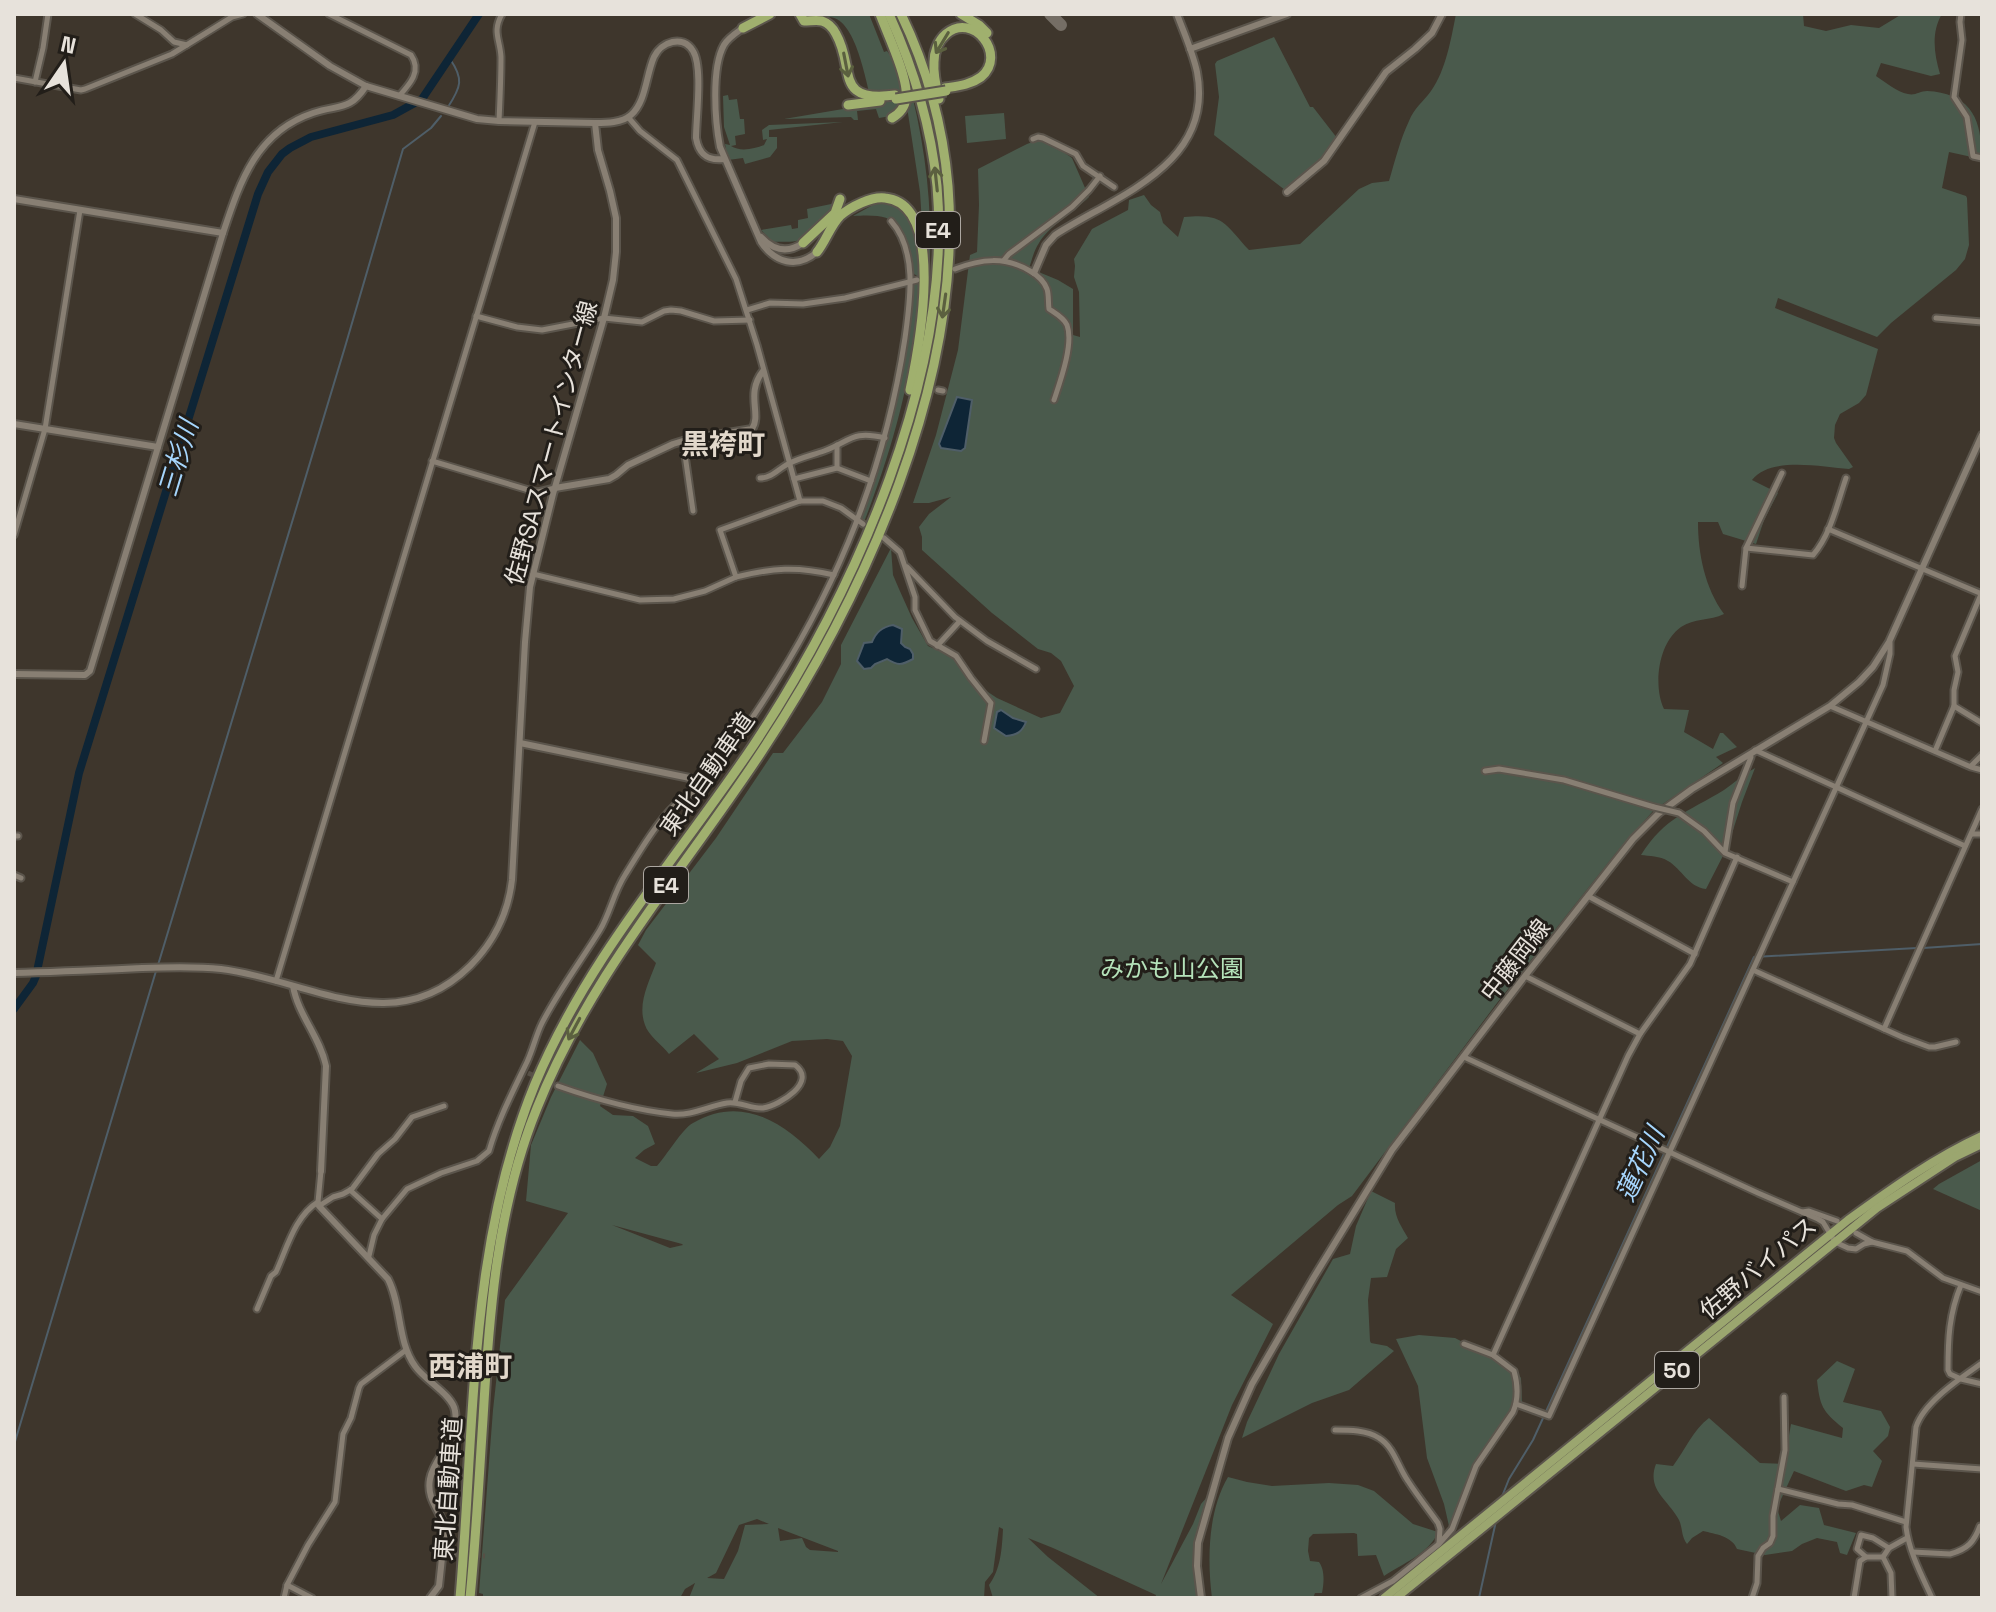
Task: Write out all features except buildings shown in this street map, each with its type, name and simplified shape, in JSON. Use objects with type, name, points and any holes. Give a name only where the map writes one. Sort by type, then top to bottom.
[{"type":"highway","points":[[743,28],[762,14]]},
{"type":"highway","points":[[743,28],[770,14]]},
{"type":"highway","points":[[880,14],[906,88],[904,105],[892,118]]},
{"type":"highway","name":"東北自動車道","points":[[460,1598],[483,1287],[500,1193],[526,1109],[556,1038],[597,966],[752,748],[831,612],[883,493],[917,387],[929,332],[936,271],[938,218],[935,167],[921,99],[889,14]]},
{"type":"highway","name":"東北自動車道","points":[[470,1598],[494,1289],[510,1195],[526,1137],[560,1055],[597,988],[760,753],[824,648],[882,524],[904,464],[932,368],[948,273],[949,201],[936,112],[921,61],[901,14]]},
{"type":"highway","points":[[848,105],[966,88],[982,81],[990,74],[995,52],[989,36],[979,25],[961,14]]},
{"type":"highway","points":[[797,17],[804,21],[819,20],[832,28],[841,43],[848,77],[858,91],[874,97],[895,97]]},
{"type":"highway","points":[[946,90],[971,83],[987,70],[989,45],[975,30],[961,28],[950,31],[940,40],[933,62],[951,165],[953,184],[949,201]]},
{"type":"highway","points":[[817,252],[841,216],[873,199],[887,198],[898,202],[915,222],[922,244],[924,293],[915,364],[898,449]]},
{"type":"highway","points":[[803,243],[835,213],[840,199]]},
{"type":"highway","name":"佐野バイパス","points":[[1384,1598],[1914,1174],[1982,1136]]},
{"type":"highway","name":"佐野バイパス","points":[[1396,1598],[1833,1238],[1955,1157],[1982,1144]]},
{"type":"main road","points":[[257,14],[330,66],[366,86],[477,119],[499,121],[595,123],[628,117],[638,105],[659,49],[667,43],[683,42],[692,48],[698,66],[698,148],[707,158],[724,159]]},
{"type":"main road","points":[[1034,273],[1046,245],[1055,235],[1144,183],[1171,162],[1191,131],[1199,93],[1197,72],[1177,14]]},
{"type":"main road","points":[[1190,49],[1287,14]]},
{"type":"main road","points":[[1287,192],[1324,161],[1386,72],[1432,33],[1442,14]]},
{"type":"main road","points":[[743,28],[730,37],[719,56],[715,93],[717,131],[724,159],[765,249],[777,259],[798,263],[817,252]]},
{"type":"main road","points":[[14,674],[89,673],[241,181],[256,155],[281,130],[314,113],[354,102],[366,86]]},
{"type":"main road","name":"佐野SAスマートインター線","points":[[15,971],[166,967],[221,969],[358,1002],[395,1003],[438,989],[465,971],[485,949],[497,930],[511,891],[527,611],[533,574],[613,280],[616,231],[613,203],[598,150],[595,123]]},
{"type":"main road","points":[[14,199],[223,233]]},
{"type":"main road","points":[[758,235],[768,244],[783,250],[803,243]]},
{"type":"main road","points":[[555,488],[609,479],[628,465],[683,441],[752,429],[754,391],[763,371]]},
{"type":"main road","points":[[14,424],[158,447]]},
{"type":"main road","name":"中藤岡線","points":[[1201,1598],[1198,1543],[1228,1438],[1252,1384],[1392,1150],[1633,839],[1675,801],[1830,706],[1873,667],[1889,642],[1982,435]]},
{"type":"main road","points":[[520,743],[709,782]]},
{"type":"main road","points":[[293,986],[299,1007],[324,1055],[326,1066],[321,1171]]},
{"type":"main road","points":[[319,1204],[381,1269],[394,1290],[406,1350],[414,1365],[455,1409],[456,1420],[448,1447],[435,1466],[430,1482],[432,1503],[444,1522],[445,1530],[439,1586],[430,1598]]},
{"type":"street","points":[[35,82],[43,48],[46,14]]},
{"type":"street","points":[[135,14],[174,42],[188,45]]},
{"type":"street","points":[[14,78],[81,90],[156,62],[232,17],[243,14]]},
{"type":"street","points":[[329,14],[411,55],[416,65],[415,76],[399,96]]},
{"type":"street","points":[[499,121],[501,56],[496,36],[502,14]]},
{"type":"street","points":[[1961,14],[1962,40],[1954,97],[1967,117],[1973,156],[1982,158]]},
{"type":"street","points":[[628,117],[640,131],[677,160],[736,279],[800,501]]},
{"type":"street","points":[[276,981],[535,122]]},
{"type":"street","points":[[1033,139],[1038,137],[1075,153],[1083,166],[1114,187]]},
{"type":"street","points":[[1004,260],[1079,201],[1100,176]]},
{"type":"street","points":[[14,535],[45,429],[80,210]]},
{"type":"street","points":[[369,1256],[382,1219],[407,1189],[477,1161],[489,1151],[517,1081],[525,1072],[541,1025],[601,928],[622,879],[676,804],[709,782],[804,635],[857,519],[885,438],[899,379],[914,281],[900,234],[891,221]]},
{"type":"street","points":[[955,269],[980,261],[1004,260],[1034,273],[1047,289],[1049,309],[1066,322],[1068,331],[1066,362],[1054,400]]},
{"type":"street","points":[[747,310],[770,303],[803,304],[845,298],[914,281]]},
{"type":"street","points":[[476,316],[542,330],[604,318],[642,322],[664,311],[676,310],[714,321],[750,320]]},
{"type":"street","points":[[1936,318],[1982,322]]},
{"type":"street","points":[[899,379],[907,381]]},
{"type":"street","points":[[760,478],[770,477],[789,463],[852,437],[885,438]]},
{"type":"street","points":[[683,441],[693,511]]},
{"type":"street","points":[[837,444],[837,468]]},
{"type":"street","points":[[432,461],[532,491],[555,488]]},
{"type":"street","points":[[794,479],[837,468],[871,481]]},
{"type":"street","points":[[1742,586],[1746,548],[1782,473]]},
{"type":"street","points":[[1746,548],[1813,555],[1828,529],[1846,478]]},
{"type":"street","points":[[736,577],[720,530],[800,501],[823,501],[841,508],[863,524]]},
{"type":"street","points":[[1828,529],[1982,593],[1955,656],[1958,672],[1954,706],[1935,751]]},
{"type":"street","points":[[884,538],[900,552],[915,597],[915,610],[930,641],[956,656],[991,703],[984,741]]},
{"type":"street","points":[[906,567],[960,621],[987,641],[1036,669]]},
{"type":"street","points":[[533,574],[640,600],[674,599],[761,571],[790,568],[834,575]]},
{"type":"street","points":[[937,646],[960,621]]},
{"type":"street","points":[[1516,1404],[1545,1414],[1883,685],[1890,654],[1889,642]]},
{"type":"street","points":[[1830,706],[1982,770]]},
{"type":"street","points":[[1954,706],[1982,723]]},
{"type":"street","points":[[1725,853],[1733,803],[1752,752],[1965,846]]},
{"type":"street","points":[[1971,767],[1982,755]]},
{"type":"street","points":[[1485,771],[1499,769],[1564,780],[1679,813],[1698,826],[1725,853],[1793,882]]},
{"type":"street","points":[[1884,1029],[1982,809]]},
{"type":"street","points":[[1972,834],[1982,834]]},
{"type":"street","points":[[1493,1355],[1628,1056],[1695,954],[1737,857]]},
{"type":"street","points":[[1588,896],[1695,954]]},
{"type":"street","points":[[1753,970],[1929,1047],[1956,1042]]},
{"type":"street","points":[[1525,976],[1640,1034]]},
{"type":"street","points":[[1464,1057],[1823,1222],[1833,1238],[1848,1248],[1856,1249],[1872,1242]]},
{"type":"street","points":[[558,1086],[590,1097],[673,1114],[697,1112],[735,1102],[764,1108],[788,1097],[800,1085],[802,1072],[795,1065],[769,1064],[749,1068],[741,1081],[735,1102]]},
{"type":"street","points":[[257,1309],[301,1217],[319,1204],[350,1190],[412,1117],[444,1106]]},
{"type":"street","points":[[319,1204],[321,1171]]},
{"type":"street","points":[[350,1190],[382,1219]]},
{"type":"street","points":[[1801,1212],[1809,1211],[1837,1221]]},
{"type":"street","points":[[1856,1233],[1872,1242],[1907,1251],[1943,1278],[1982,1292]]},
{"type":"street","points":[[1961,1285],[1950,1318],[1948,1370],[1961,1379],[1982,1384]]},
{"type":"street","points":[[1361,1598],[1393,1581],[1439,1544],[1452,1529],[1476,1466],[1513,1412],[1517,1381],[1514,1371],[1493,1355],[1464,1344]]},
{"type":"street","points":[[284,1598],[287,1585],[335,1502],[343,1434],[359,1388],[406,1350]]},
{"type":"street","points":[[1932,1598],[1907,1538],[1916,1427],[1920,1416],[1931,1404],[1982,1363]]},
{"type":"street","points":[[1752,1598],[1757,1583],[1758,1556],[1773,1536],[1773,1516],[1785,1450],[1784,1397]]},
{"type":"street","points":[[1335,1430],[1374,1435],[1391,1449],[1406,1478],[1438,1523],[1439,1544]]},
{"type":"street","points":[[1913,1464],[1982,1469]]},
{"type":"street","points":[[1778,1489],[1852,1505],[1906,1522]]},
{"type":"street","points":[[1913,1552],[1956,1552],[1973,1541],[1982,1526]]},
{"type":"street","points":[[1866,1557],[1857,1549],[1861,1535],[1889,1548]]},
{"type":"street","points":[[1883,1557],[1889,1548],[1907,1538]]},
{"type":"street","points":[[444,1551],[453,1554]]},
{"type":"street","points":[[1854,1598],[1860,1561],[1866,1557],[1883,1557]]},
{"type":"street","points":[[1883,1557],[1891,1573],[1892,1598]]},
{"type":"street","points":[[287,1585],[312,1598]]},
{"type":"green space","points":[[827,14],[869,14],[884,52],[890,55],[901,80],[902,106],[891,116],[879,118],[876,109],[857,111],[858,120],[851,117],[784,119],[896,100],[869,91],[850,34],[844,25],[827,17]]},
{"type":"green space","name":"みかも山公園","points":[[1456,14],[1803,14],[1804,26],[1826,31],[1851,25],[1879,28],[1902,14],[1942,14],[1936,28],[1935,43],[1940,74],[1931,76],[1881,63],[1876,76],[1904,93],[1927,91],[1954,97],[1964,103],[1976,120],[1981,159],[1949,152],[1942,188],[1967,198],[1969,245],[1965,259],[1877,337],[1778,298],[1775,308],[1878,349],[1866,395],[1840,414],[1835,425],[1836,443],[1853,467],[1783,465],[1760,473],[1752,480],[1778,493],[1756,544],[1723,534],[1718,522],[1698,522],[1704,570],[1724,614],[1686,624],[1673,634],[1660,665],[1659,689],[1664,709],[1689,710],[1684,732],[1713,749],[1720,733],[1723,733],[1737,747],[1716,757],[1723,763],[1654,810],[1616,853],[1497,1003],[1352,1196],[1231,1295],[1273,1324],[1232,1405],[1161,1584],[1207,1497],[1197,1547],[1197,1598],[1155,1598],[1156,1595],[1028,1538],[1100,1598],[993,1598],[989,1585],[1000,1558],[1003,1529],[999,1527],[993,1572],[985,1582],[984,1598],[689,1598],[695,1583],[685,1589],[680,1598],[483,1598],[483,1594],[479,1593],[505,1300],[568,1213],[526,1201],[531,1145],[580,1040],[593,1053],[607,1084],[600,1106],[613,1115],[633,1116],[648,1126],[655,1144],[635,1158],[651,1166],[657,1166],[693,1123],[729,1111],[745,1112],[777,1124],[819,1159],[830,1147],[840,1126],[852,1056],[843,1041],[792,1041],[737,1063],[696,1073],[719,1059],[694,1034],[669,1054],[649,1032],[642,1009],[656,963],[638,945],[773,753],[783,753],[822,702],[841,664],[841,645],[891,548],[893,575],[928,646],[951,656],[970,680],[997,698],[1041,718],[1060,713],[1074,686],[1061,661],[1051,653],[1038,649],[992,613],[922,550],[919,527],[929,514],[951,497],[929,503],[913,503],[936,435],[958,350],[970,255],[977,252],[978,169],[1040,139],[1072,158],[1089,197],[1043,237],[1029,268],[1073,289],[1073,335],[1080,337],[1079,292],[1074,277],[1074,259],[1092,229],[1128,210],[1129,200],[1144,195],[1160,212],[1163,223],[1178,237],[1184,217],[1216,219],[1249,250],[1300,244],[1359,189],[1372,183],[1389,181],[1411,116],[1441,74]],"holes":[[[612,1225],[682,1244],[683,1245],[670,1248]],[[757,1519],[769,1524],[745,1525],[738,1551],[724,1579],[707,1578],[716,1573],[739,1525]],[[778,1528],[838,1552],[810,1550],[802,1538],[780,1541]]]},
{"type":"green space","points":[[1274,37],[1310,107],[1337,138],[1323,160],[1285,190],[1214,135],[1219,97],[1215,64]]},
{"type":"green space","points":[[907,75],[928,188],[930,245],[927,303],[920,192],[907,107]]},
{"type":"green space","points":[[728,95],[729,100],[737,99],[740,119],[744,119],[745,134],[735,136],[736,145],[731,146],[739,149],[764,145],[767,139],[763,140],[762,130],[769,125],[843,122],[769,130],[769,137],[777,137],[777,148],[770,157],[745,164],[743,158],[728,160],[725,144],[730,145],[724,127],[723,96]]},
{"type":"green space","points":[[1004,113],[1006,139],[967,143],[965,116]]},
{"type":"green space","points":[[880,201],[904,209],[913,225],[919,245],[920,281],[915,337],[905,391],[864,522],[859,515],[884,449],[898,392],[912,283],[919,280],[911,272],[903,234],[892,220],[870,215],[853,216]]},
{"type":"green space","points":[[836,203],[820,224],[799,240],[773,242],[761,230],[791,225],[792,229],[798,228],[798,220],[808,218],[807,209]]},
{"type":"green space","points":[[1755,768],[1728,846],[1706,889],[1694,885],[1665,859],[1641,855],[1668,824]]},
{"type":"green space","points":[[1982,1160],[1982,1211],[1933,1189],[1939,1184]]},
{"type":"green space","points":[[1371,1191],[1395,1203],[1397,1217],[1408,1238],[1396,1249],[1387,1277],[1371,1278],[1368,1300],[1371,1343],[1387,1346],[1394,1351],[1349,1390],[1312,1403],[1242,1438],[1279,1354],[1333,1259],[1350,1254],[1356,1226]]},
{"type":"green space","points":[[1419,1335],[1455,1338],[1515,1369],[1521,1378],[1522,1402],[1480,1463],[1449,1526],[1427,1458],[1418,1386],[1396,1339]]},
{"type":"green space","points":[[1837,1361],[1855,1369],[1843,1402],[1881,1411],[1890,1427],[1888,1436],[1873,1451],[1882,1461],[1872,1487],[1864,1485],[1846,1491],[1794,1471],[1777,1508],[1781,1521],[1800,1505],[1819,1508],[1824,1525],[1856,1533],[1847,1555],[1840,1553],[1837,1542],[1817,1538],[1792,1551],[1765,1555],[1737,1549],[1727,1538],[1703,1531],[1687,1544],[1679,1520],[1656,1488],[1656,1464],[1673,1466],[1709,1418],[1760,1463],[1784,1464],[1791,1424],[1842,1438],[1843,1428],[1823,1407],[1817,1380]]},
{"type":"green space","points":[[1228,1477],[1272,1486],[1358,1485],[1374,1491],[1413,1524],[1438,1532],[1422,1552],[1384,1576],[1376,1555],[1358,1556],[1357,1534],[1313,1534],[1309,1538],[1308,1551],[1310,1561],[1319,1562],[1322,1569],[1322,1593],[1315,1593],[1313,1598],[1212,1598],[1213,1520]]},
{"type":"water","points":[[957,397],[972,400],[965,448],[961,451],[941,448],[939,444]]},
{"type":"water","points":[[893,625],[902,629],[901,643],[910,649],[913,659],[900,664],[887,659],[864,669],[857,661],[864,643],[872,642],[880,630]]},
{"type":"water","points":[[1001,710],[1026,722],[1021,731],[1006,736],[994,728],[997,712]]},
{"type":"waterway","name":"三杉川","points":[[14,1009],[36,976],[79,773],[258,194],[268,172],[282,154],[311,137],[393,115],[422,99],[479,14]]},
{"type":"waterway","points":[[448,107],[459,83],[450,59]]},
{"type":"waterway","points":[[158,965],[403,149],[431,128],[441,116]]},
{"type":"waterway","name":"蓮花川","points":[[1923,948],[1982,944]]},
{"type":"waterway","name":"蓮花川","points":[[1501,1499],[1509,1479],[1533,1440],[1754,957],[1917,948]]},
{"type":"waterway","points":[[14,1445],[156,971]]},
{"type":"waterway","name":"蓮花川","points":[[1479,1598],[1496,1521]]},
{"type":"taxiway","points":[[1050,14],[1061,25]]},
{"type":"tunnel","points":[[528,1073],[558,1086]]},
{"type":"tunnel","points":[[453,1554],[485,1556]]},
{"type":"district","name":"黒袴町","points":[[723,444]]},
{"type":"district","name":"西浦町","points":[[470,1366]]}]
